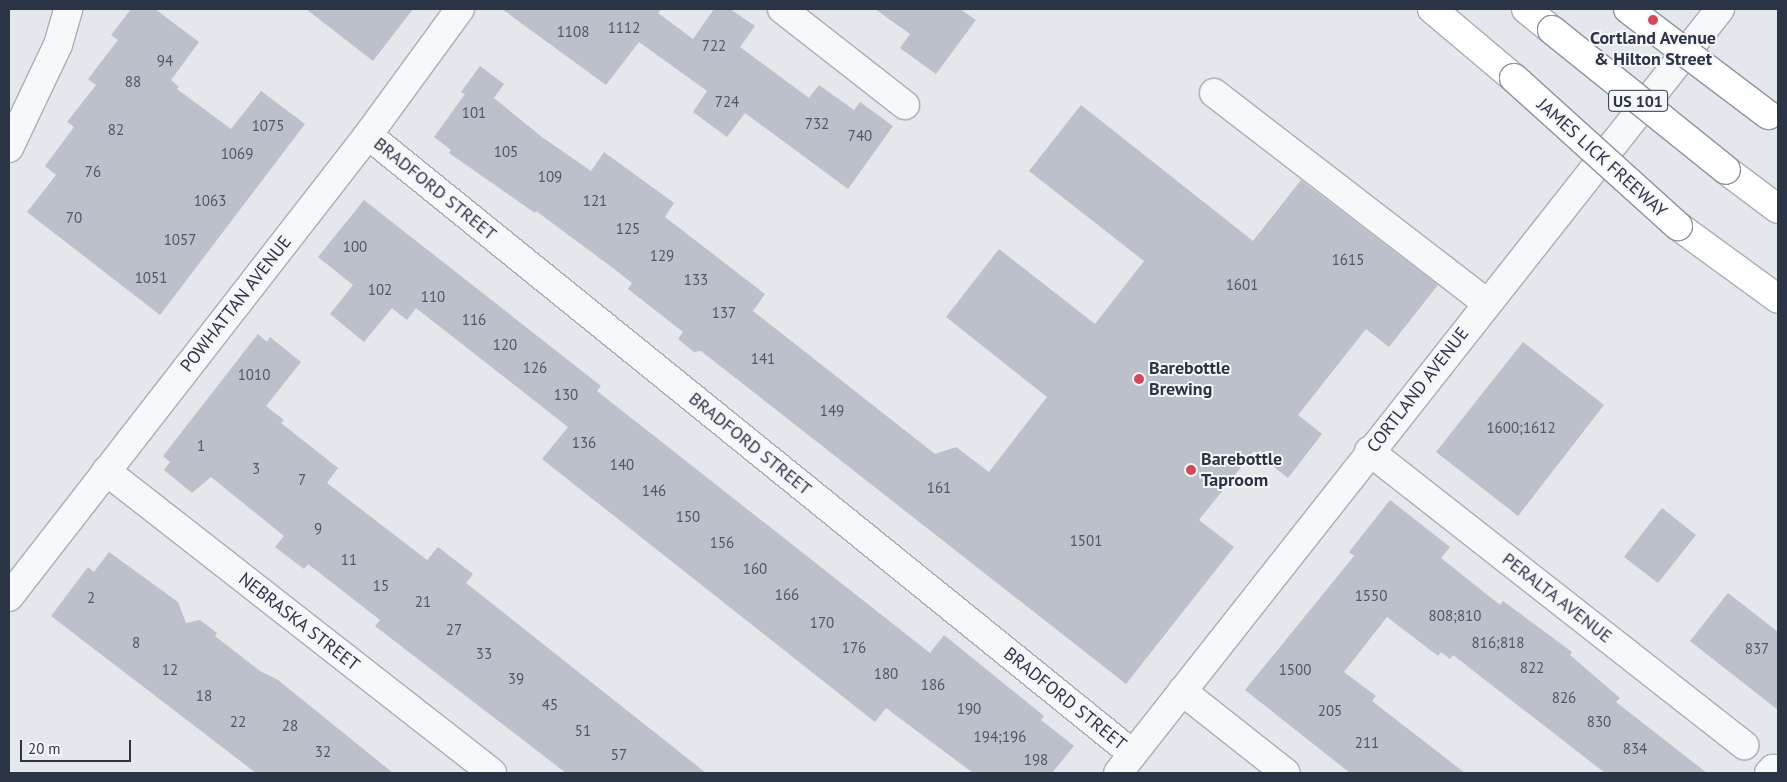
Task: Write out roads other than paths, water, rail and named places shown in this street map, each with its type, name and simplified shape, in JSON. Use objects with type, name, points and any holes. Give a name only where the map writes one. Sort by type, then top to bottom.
[{"type":"highway","name":"JAMES LICK FREEWAY","points":[[1432,9],[1514,78],[1678,226],[1778,299]]},
{"type":"highway","name":"US 101","points":[[1526,9],[1726,170],[1778,209]]},
{"type":"highway","points":[[1628,9],[1773,118]]},
{"type":"street","points":[[9,148],[58,45],[68,9]]},
{"type":"street","name":"POWHATTAN AVENUE","points":[[9,597],[368,134],[460,9]]},
{"type":"street","points":[[782,9],[905,105]]},
{"type":"street","name":"CORTLAND AVENUE","points":[[1126,763],[1369,451],[1720,9]]},
{"type":"street","points":[[1214,93],[1486,303]]},
{"type":"street","name":"BRADFORD STREET","points":[[368,134],[1126,763]]},
{"type":"street","name":"PERALTA AVENUE","points":[[1369,451],[1744,745]]},
{"type":"street","name":"NEBRASKA STREET","points":[[106,471],[492,773]]},
{"type":"street","points":[[1182,691],[1286,773]]},
{"type":"place","name":"Cortland Avenue & Hilton Street","points":[[1653,20]]},
{"type":"place","name":"Barebottle Brewing","points":[[1139,379]]},
{"type":"place","name":"Barebottle Taproom","points":[[1191,470]]}]
